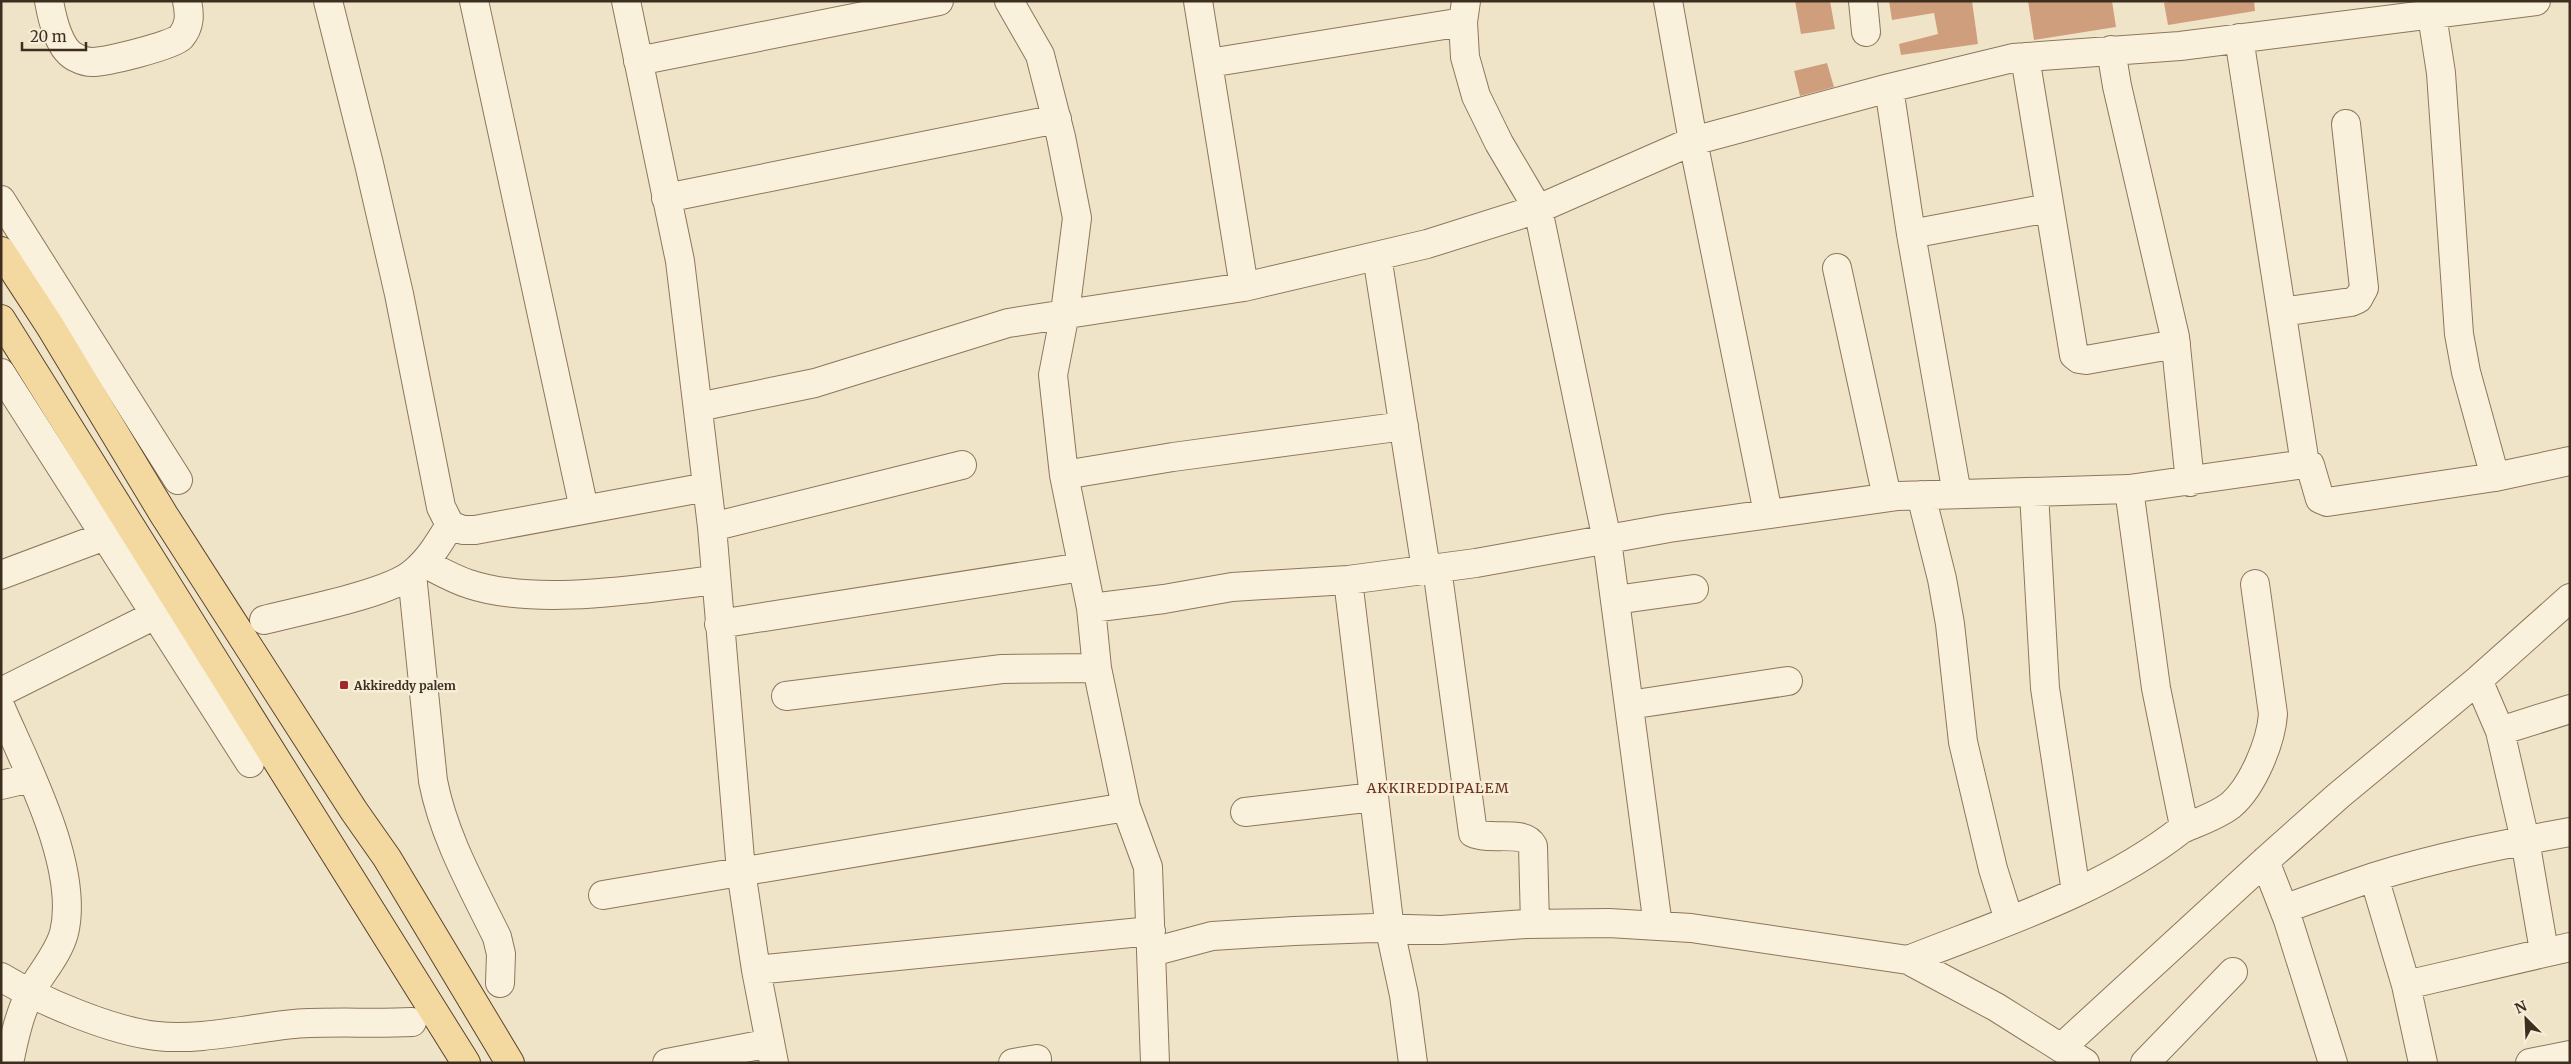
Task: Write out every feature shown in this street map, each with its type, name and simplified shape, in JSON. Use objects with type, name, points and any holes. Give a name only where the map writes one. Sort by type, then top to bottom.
[{"type":"main road","points":[[1,251],[50,326],[164,514],[354,811],[387,858],[510,1063]]},
{"type":"main road","points":[[1,319],[466,1063]]},
{"type":"street","points":[[49,1],[53,22],[61,41],[75,58],[92,62],[166,46],[180,38],[190,22],[187,1]]},
{"type":"street","points":[[328,1],[399,294],[441,507],[450,525],[463,530],[475,530],[707,487]]},
{"type":"street","points":[[474,1],[584,509]]},
{"type":"street","points":[[626,1],[680,261],[712,527],[741,871],[756,970],[772,1053],[667,1063]]},
{"type":"street","points":[[638,61],[939,1]]},
{"type":"street","points":[[1009,1],[1040,55],[1057,119],[1077,218],[1065,313],[1053,375],[1064,475],[1091,608],[1097,668],[1126,807],[1148,867],[1155,1063]]},
{"type":"street","points":[[1198,1],[1244,287]]},
{"type":"street","points":[[1668,1],[1693,141],[1768,513]]},
{"type":"street","points":[[1863,1],[1866,32]]},
{"type":"street","points":[[698,407],[814,383],[888,362],[971,333],[1008,323],[1244,287],[1426,244],[1538,209],[1693,141],[1889,88],[2025,57],[2180,46],[2536,1]]},
{"type":"street","points":[[1208,63],[1464,11],[1465,56],[1476,96],[1499,143],[1538,209],[1607,540],[1658,926]]},
{"type":"street","points":[[2432,14],[2441,73],[2459,334],[2466,372],[2495,477]]},
{"type":"street","points":[[2239,38],[2304,464]]},
{"type":"street","points":[[2111,50],[2117,86],[2176,344],[2190,482]]},
{"type":"street","points":[[2025,57],[2074,355],[2079,359],[2086,360],[2176,344]]},
{"type":"street","points":[[1889,88],[1910,234],[1957,494]]},
{"type":"street","points":[[666,198],[1057,119]]},
{"type":"street","points":[[2282,312],[2351,302],[2358,299],[2364,288],[2346,124]]},
{"type":"street","points":[[1,200],[178,480]]},
{"type":"street","points":[[1910,234],[2049,208]]},
{"type":"street","points":[[1377,256],[1404,426],[1431,569],[1473,833],[1481,837],[1523,837],[1530,840],[1533,846],[1536,924]]},
{"type":"street","points":[[1838,268],[1887,497]]},
{"type":"street","points":[[1,373],[250,763]]},
{"type":"street","points":[[1064,475],[1173,457],[1404,426]]},
{"type":"street","points":[[1091,608],[1164,599],[1232,587],[1348,580],[1431,569],[1768,513],[1887,497],[2130,489],[2190,482],[2304,464],[2310,465],[2318,495],[2325,502],[2407,492],[2495,477],[2570,461]]},
{"type":"street","points":[[712,527],[962,465]]},
{"type":"street","points":[[2130,489],[2156,688],[2183,821],[2182,829]]},
{"type":"street","points":[[2034,492],[2045,688],[2076,892]]},
{"type":"street","points":[[1921,495],[1946,606],[1964,742],[1993,869],[2009,920]]},
{"type":"street","points":[[264,620],[390,586],[418,569],[450,525]]},
{"type":"street","points":[[1,575],[105,536]]},
{"type":"street","points":[[719,624],[1082,567]]},
{"type":"street","points":[[418,569],[502,592],[602,593],[716,580]]},
{"type":"street","points":[[418,569],[433,781],[438,809],[446,832],[497,936],[501,954],[500,982]]},
{"type":"street","points":[[1348,580],[1390,930],[1404,995],[1413,1063]]},
{"type":"street","points":[[1908,960],[2076,892],[2166,841],[2182,829],[2211,816],[2231,804],[2246,786],[2260,761],[2272,730],[2273,714],[2256,584]]},
{"type":"street","points":[[1615,600],[1694,589]]},
{"type":"street","points":[[2061,1048],[2338,796],[2478,680],[2570,598]]},
{"type":"street","points":[[1,692],[155,615]]},
{"type":"street","points":[[786,696],[1002,669],[1097,668]]},
{"type":"street","points":[[2406,985],[2557,949],[2525,840],[2500,731],[2478,680]]},
{"type":"street","points":[[1629,705],[1788,681]]},
{"type":"street","points":[[1,708],[32,778],[52,833],[64,879],[66,909],[64,934],[30,994],[15,1034],[9,1063]]},
{"type":"street","points":[[2500,731],[2570,709]]},
{"type":"street","points":[[1,785],[32,778]]},
{"type":"street","points":[[1245,812],[1374,797]]},
{"type":"street","points":[[603,895],[1126,807]]},
{"type":"street","points":[[2284,909],[2374,877],[2460,854],[2570,832]]},
{"type":"street","points":[[2265,861],[2284,909],[2333,1063]]},
{"type":"street","points":[[2374,877],[2406,985],[2423,1063]]},
{"type":"street","points":[[756,970],[1294,931],[1374,928],[1390,930],[1441,930],[1536,924],[1609,923],[1691,928],[1908,960],[1996,1007],[2084,1063]]},
{"type":"street","points":[[2145,1063],[2233,972]]},
{"type":"street","points":[[1,978],[30,994],[84,1015],[158,1036],[183,1037],[294,1024],[412,1022]]},
{"type":"street","points":[[2530,1063],[2570,1055]]},
{"type":"building","points":[[1795,1],[1830,1],[1835,29],[1801,34]]},
{"type":"building","points":[[1889,1],[1972,1],[1978,44],[1901,55],[1899,44],[1938,34],[1934,13],[1892,20]]},
{"type":"building","points":[[2028,1],[2112,1],[2116,27],[2034,40]]},
{"type":"building","points":[[2174,1],[2254,1],[2255,11],[2168,25],[2164,3]]},
{"type":"building","points":[[1827,63],[1834,87],[1800,96],[1794,71]]},
{"type":"place","name":"Akkireddy palem","points":[[344,685]]},
{"type":"district","name":"AKKIREDDIPALEM","points":[[1438,788]]}]
